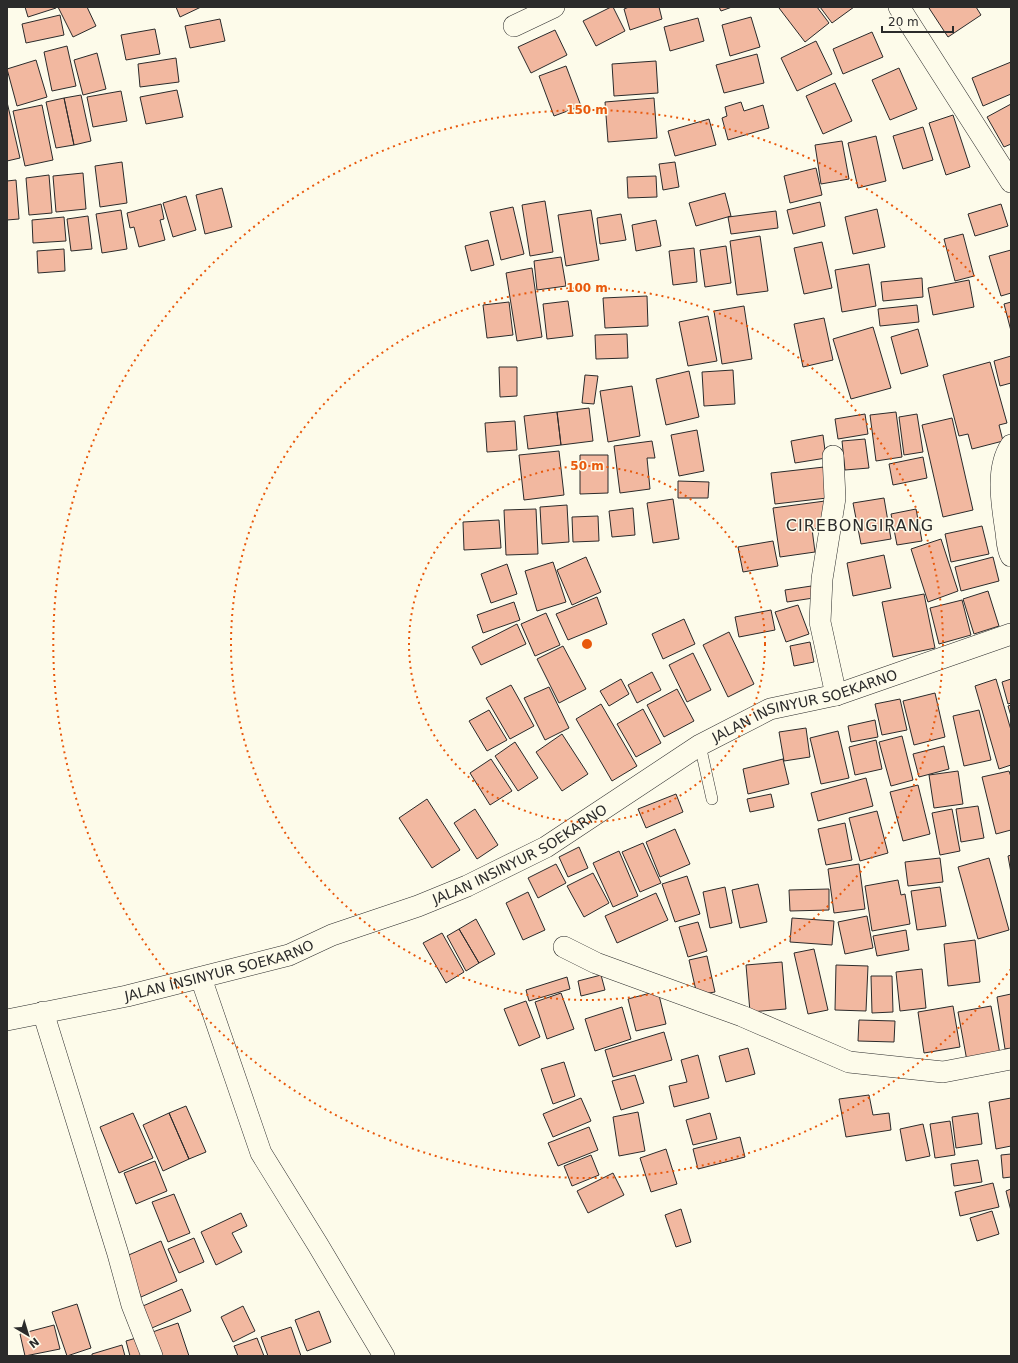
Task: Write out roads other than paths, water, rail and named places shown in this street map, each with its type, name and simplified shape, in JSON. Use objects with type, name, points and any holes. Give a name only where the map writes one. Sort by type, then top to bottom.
[{"type":"street","points":[[514,26],[554,7]]},
{"type":"street","points":[[899,7],[1011,182]]},
{"type":"street","points":[[1011,445],[1006,453],[1001,480],[1002,504],[1011,556]]},
{"type":"street","points":[[833,456],[835,498],[822,579],[820,622],[836,695]]},
{"type":"street","name":"JALAN INSINYUR SOEKARNO","points":[[7,1020],[127,996],[289,955],[332,935],[418,906],[467,886],[546,847],[700,745],[770,709],[836,695],[1011,634]]},
{"type":"street","points":[[564,947],[596,963],[742,1016],[849,1062],[943,1072],[1011,1059]]},
{"type":"street","points":[[201,978],[261,1154],[318,1245],[384,1356]]},
{"type":"street","points":[[43,1012],[118,1254],[132,1305],[152,1356]]},
{"type":"lane","points":[[700,745],[712,799]]},
{"type":"district","name":"CIREBONGIRANG","points":[[860,525]]}]
